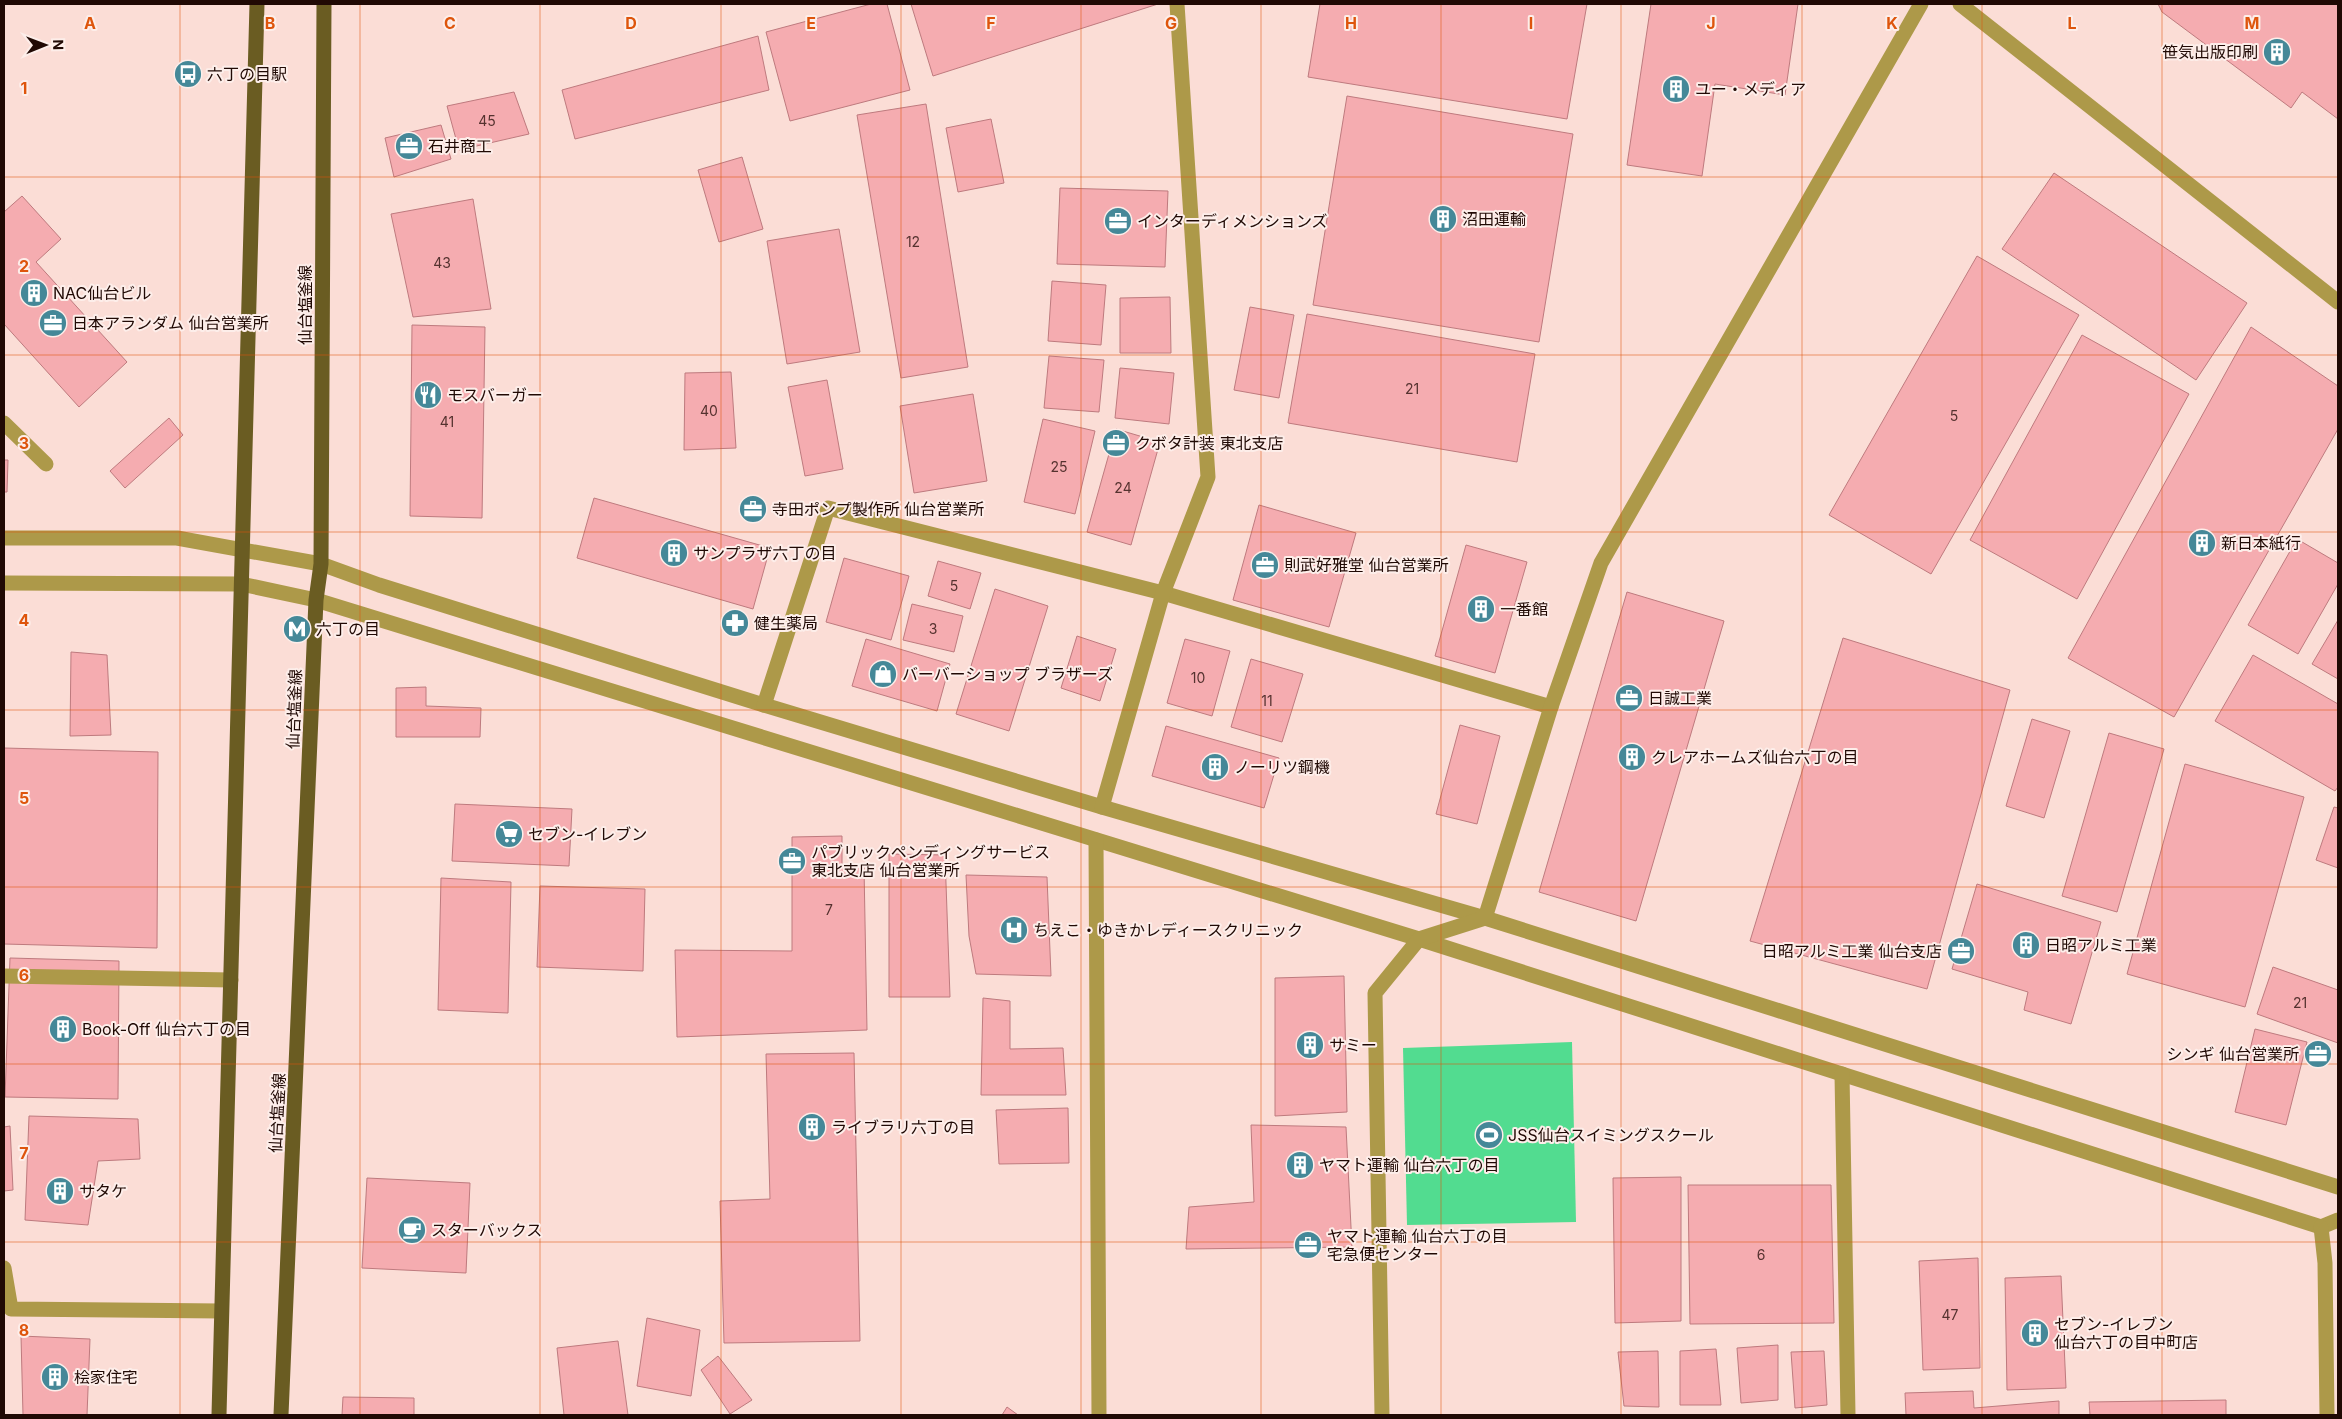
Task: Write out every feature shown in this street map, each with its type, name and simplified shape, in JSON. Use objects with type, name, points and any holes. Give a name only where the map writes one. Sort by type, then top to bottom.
[{"type":"main road","points":[[219,1415],[257,4]]},
{"type":"main road","name":"仙台塩釜線","points":[[281,1415],[316,600],[321,564],[324,4]]},
{"type":"street","points":[[1102,807],[1163,593],[1208,477],[1177,4]]},
{"type":"street","points":[[1485,918],[1551,707],[1601,563],[1921,4]]},
{"type":"street","points":[[1960,4],[2338,302]]},
{"type":"street","points":[[4,423],[46,464]]},
{"type":"street","points":[[764,705],[828,508],[1163,593],[1551,707]]},
{"type":"street","points":[[4,538],[176,538],[321,564],[389,588],[764,705],[1102,807],[1485,918],[2338,1187]]},
{"type":"street","points":[[4,583],[241,584],[316,600],[1419,939],[2322,1227],[2338,1220]]},
{"type":"street","points":[[1096,840],[1099,1415]]},
{"type":"street","points":[[1382,1415],[1376,993],[1419,939],[1485,918]]},
{"type":"street","points":[[4,976],[231,980]]},
{"type":"street","points":[[1842,1074],[1848,1415]]},
{"type":"street","points":[[2322,1227],[2325,1263],[2327,1415]]},
{"type":"street","points":[[4,1268],[11,1309],[221,1311]]},
{"type":"green space","name":"JSS仙台スイミングスクール","points":[[1572,1042],[1576,1222],[1407,1225],[1403,1048]]},
{"type":"building","points":[[871,4],[887,4],[910,90],[790,121],[766,32]]},
{"type":"building","points":[[911,4],[1158,4],[933,76]]},
{"type":"building","points":[[1320,4],[1587,4],[1567,119],[1308,77]]},
{"type":"building","name":"ユー・メディア","points":[[1651,4],[1798,4],[1785,95],[1715,84],[1702,176],[1627,165]]},
{"type":"building","name":"笹気出版印刷","points":[[2158,4],[2338,4],[2338,119],[2302,92],[2291,108],[2162,12]]},
{"type":"building","points":[[758,36],[769,90],[575,139],[562,90]]},
{"type":"building","points":[[514,92],[529,134],[459,150],[447,106]]},
{"type":"building","name":"沼田運輸","points":[[1347,96],[1573,134],[1539,342],[1313,305]]},
{"type":"building","points":[[926,104],[968,367],[901,378],[857,115]]},
{"type":"building","points":[[991,119],[1004,183],[958,192],[946,128]]},
{"type":"building","points":[[441,125],[451,159],[394,177],[385,138]]},
{"type":"building","points":[[742,157],[763,229],[719,242],[698,170]]},
{"type":"building","points":[[2054,173],[2247,303],[2196,380],[2002,249]]},
{"type":"building","points":[[1060,188],[1168,191],[1165,267],[1057,264]]},
{"type":"building","name":"NAC仙台ビル","points":[[22,196],[61,239],[36,262],[127,362],[79,407],[4,324],[4,212]]},
{"type":"building","points":[[473,199],[491,309],[413,317],[391,214]]},
{"type":"building","points":[[839,229],[860,352],[787,364],[767,241]]},
{"type":"building","points":[[1977,256],[2079,315],[1931,574],[1829,515]]},
{"type":"building","points":[[1052,281],[1106,285],[1101,345],[1048,341]]},
{"type":"building","points":[[1170,297],[1171,353],[1120,353],[1120,298]]},
{"type":"building","points":[[1250,307],[1294,315],[1279,398],[1234,390]]},
{"type":"building","points":[[1307,314],[1535,354],[1517,462],[1288,423]]},
{"type":"building","points":[[412,325],[485,327],[482,518],[410,516]]},
{"type":"building","name":"新日本紙行","points":[[2251,327],[2338,386],[2338,429],[2174,717],[2068,658]]},
{"type":"building","points":[[2082,335],[2189,394],[2077,599],[1970,540]]},
{"type":"building","points":[[1049,356],[1104,360],[1099,412],[1044,408]]},
{"type":"building","points":[[1120,368],[1174,373],[1169,424],[1115,418]]},
{"type":"building","points":[[731,372],[736,448],[684,450],[685,373]]},
{"type":"building","points":[[827,380],[843,469],[805,476],[788,387]]},
{"type":"building","points":[[973,394],[987,481],[914,493],[900,406]]},
{"type":"building","points":[[169,418],[183,435],[125,488],[110,471]]},
{"type":"building","points":[[1043,419],[1095,431],[1075,514],[1024,502]]},
{"type":"building","points":[[1116,429],[1160,442],[1131,545],[1087,532]]},
{"type":"building","points":[[4,460],[8,460],[7,492],[4,492]]},
{"type":"building","name":"サンプラザ六丁の目","points":[[594,498],[770,548],[753,609],[577,558]]},
{"type":"building","points":[[1259,505],[1356,533],[1329,627],[1233,600]]},
{"type":"building","points":[[2297,539],[2338,563],[2338,584],[2298,654],[2248,625]]},
{"type":"building","name":"一番館","points":[[1466,545],[1527,562],[1495,673],[1435,656]]},
{"type":"building","points":[[844,558],[909,576],[891,640],[826,622]]},
{"type":"building","points":[[938,561],[981,573],[970,609],[928,596]]},
{"type":"building","points":[[995,589],[1048,606],[1009,731],[956,714]]},
{"type":"building","name":"クレアホームズ仙台六丁の目","points":[[1627,592],[1724,621],[1636,921],[1539,892]]},
{"type":"building","points":[[912,604],[963,616],[954,652],[903,640]]},
{"type":"building","points":[[2338,620],[2338,679],[2312,664]]},
{"type":"building","points":[[1077,636],[1116,649],[1100,701],[1061,688]]},
{"type":"building","points":[[1843,638],[2010,690],[1927,989],[1750,941]]},
{"type":"building","points":[[866,639],[950,664],[937,711],[852,686]]},
{"type":"building","points":[[1185,639],[1230,651],[1212,716],[1167,703]]},
{"type":"building","points":[[71,652],[107,655],[111,735],[70,736]]},
{"type":"building","points":[[2253,655],[2338,704],[2338,787],[2335,791],[2215,721]]},
{"type":"building","points":[[1251,659],[1303,674],[1282,742],[1231,727]]},
{"type":"building","points":[[426,687],[426,706],[481,708],[480,737],[396,737],[396,688]]},
{"type":"building","points":[[2032,719],[2070,731],[2044,818],[2006,806]]},
{"type":"building","points":[[1460,725],[1500,736],[1477,824],[1436,814]]},
{"type":"building","name":"ノーリツ鋼機","points":[[1166,726],[1279,758],[1264,808],[1152,776]]},
{"type":"building","points":[[2109,733],[2164,749],[2117,912],[2062,896]]},
{"type":"building","points":[[4,748],[158,752],[157,948],[4,944]]},
{"type":"building","points":[[2185,764],[2304,797],[2245,1007],[2127,974]]},
{"type":"building","points":[[455,804],[572,809],[569,866],[452,861]]},
{"type":"building","points":[[2334,807],[2338,808],[2338,868],[2316,860]]},
{"type":"building","points":[[842,836],[842,866],[864,867],[867,1030],[677,1037],[675,950],[792,951],[792,837]]},
{"type":"building","points":[[889,854],[945,855],[950,997],[889,997]]},
{"type":"building","points":[[966,875],[1047,877],[1051,976],[976,974],[969,936]]},
{"type":"building","points":[[441,878],[511,882],[508,1013],[438,1010]]},
{"type":"building","name":"日昭アルミ工業","points":[[1977,884],[2101,922],[2071,1024],[2024,1010],[2028,992],[1952,969]]},
{"type":"building","points":[[540,886],[645,889],[643,971],[537,967]]},
{"type":"building","name":"Book-Off 仙台六丁の目","points":[[10,958],[119,961],[118,1099],[5,1097]]},
{"type":"building","points":[[2273,967],[2338,990],[2338,1043],[2257,1014]]},
{"type":"building","name":"サミー","points":[[1344,976],[1347,1112],[1275,1116],[1275,978]]},
{"type":"building","points":[[983,998],[1010,1001],[1010,1049],[1063,1048],[1066,1095],[981,1095]]},
{"type":"building","points":[[2255,1029],[2307,1042],[2286,1125],[2235,1112]]},
{"type":"building","name":"ライブラリ六丁の目","points":[[854,1053],[860,1341],[724,1343],[720,1201],[770,1199],[766,1054]]},
{"type":"building","points":[[1068,1108],[1069,1163],[999,1164],[996,1110]]},
{"type":"building","name":"サタケ","points":[[29,1116],[138,1119],[140,1159],[98,1161],[88,1225],[25,1220]]},
{"type":"building","name":"ヤマト運輸 仙台六丁の目","points":[[1251,1125],[1346,1127],[1352,1247],[1186,1249],[1189,1207],[1254,1202]]},
{"type":"building","points":[[10,1126],[13,1190],[4,1191],[4,1127]]},
{"type":"building","points":[[1681,1177],[1681,1321],[1615,1323],[1613,1178]]},
{"type":"building","points":[[367,1178],[470,1183],[466,1273],[362,1268]]},
{"type":"building","points":[[1688,1185],[1831,1185],[1834,1323],[1690,1324]]},
{"type":"building","points":[[1978,1258],[1980,1368],[1923,1370],[1919,1261]]},
{"type":"building","name":"セブン-イレブン 仙台六丁の目中町店","points":[[2061,1276],[2066,1388],[2007,1390],[2005,1278]]},
{"type":"building","points":[[647,1318],[700,1330],[691,1396],[637,1386]]},
{"type":"building","name":"桧家住宅","points":[[21,1336],[90,1339],[87,1415],[23,1415]]},
{"type":"building","points":[[618,1341],[628,1415],[564,1415],[557,1348]]},
{"type":"building","points":[[1778,1345],[1778,1400],[1741,1403],[1737,1348]]},
{"type":"building","points":[[1716,1349],[1721,1405],[1680,1405],[1680,1351]]},
{"type":"building","points":[[1658,1351],[1659,1407],[1624,1406],[1618,1352]]},
{"type":"building","points":[[1824,1351],[1827,1405],[1795,1408],[1791,1352]]},
{"type":"building","points":[[718,1356],[752,1400],[730,1414],[701,1370]]},
{"type":"building","points":[[1973,1391],[1974,1408],[2059,1401],[2059,1415],[1906,1415],[1905,1393]]},
{"type":"building","points":[[343,1397],[414,1398],[414,1415],[342,1415]]},
{"type":"building","points":[[2226,1400],[2226,1415],[2090,1415],[2089,1402]]},
{"type":"building","points":[[1007,1407],[1018,1415],[1002,1415]]},
{"type":"place","name":"笹気出版印刷","points":[[2277,52]]},
{"type":"place","name":"六丁の目駅","points":[[188,74]]},
{"type":"place","name":"ユー・メディア","points":[[1676,89]]},
{"type":"place","name":"石井商工","points":[[409,146]]},
{"type":"place","name":"沼田運輸","points":[[1443,219]]},
{"type":"place","name":"インターディメンションズ","points":[[1118,221]]},
{"type":"place","name":"NAC仙台ビル","points":[[34,293]]},
{"type":"place","name":"日本アランダム 仙台営業所","points":[[53,323]]},
{"type":"place","name":"モスバーガー","points":[[428,395]]},
{"type":"place","name":"クボタ計装 東北支店","points":[[1116,443]]},
{"type":"place","name":"寺田ポンプ製作所 仙台営業所","points":[[753,509]]},
{"type":"place","name":"新日本紙行","points":[[2202,543]]},
{"type":"place","name":"サンプラザ六丁の目","points":[[674,553]]},
{"type":"place","name":"則武好雅堂 仙台営業所","points":[[1265,565]]},
{"type":"place","name":"一番館","points":[[1481,609]]},
{"type":"place","name":"健生薬局","points":[[735,623]]},
{"type":"place","name":"六丁の目","points":[[297,629]]},
{"type":"place","name":"バーバーショップ ブラザーズ","points":[[883,674]]},
{"type":"place","name":"日誠工業","points":[[1629,698]]},
{"type":"place","name":"クレアホームズ仙台六丁の目","points":[[1632,757]]},
{"type":"place","name":"ノーリツ鋼機","points":[[1215,767]]},
{"type":"place","name":"セブン-イレブン","points":[[509,834]]},
{"type":"place","name":"パブリックペンディングサービス 東北支店 仙台営業所","points":[[792,861]]},
{"type":"place","name":"ちえこ・ゆきかレディースクリニック","points":[[1014,930]]},
{"type":"place","name":"日昭アルミ工業","points":[[2026,945]]},
{"type":"place","name":"日昭アルミ工業 仙台支店","points":[[1961,951]]},
{"type":"place","name":"Book-Off 仙台六丁の目","points":[[63,1029]]},
{"type":"place","name":"サミー","points":[[1310,1045]]},
{"type":"place","name":"シンギ 仙台営業所","points":[[2318,1054]]},
{"type":"place","name":"ライブラリ六丁の目","points":[[812,1127]]},
{"type":"place","name":"JSS仙台スイミングスクール","points":[[1489,1135]]},
{"type":"place","name":"ヤマト運輸 仙台六丁の目","points":[[1300,1165]]},
{"type":"place","name":"サタケ","points":[[60,1191]]},
{"type":"place","name":"スターバックス","points":[[412,1230]]},
{"type":"place","name":"ヤマト運輸 仙台六丁の目 宅急便センター","points":[[1308,1245]]},
{"type":"place","name":"セブン-イレブン 仙台六丁の目中町店","points":[[2035,1333]]},
{"type":"place","name":"桧家住宅","points":[[55,1377]]}]
